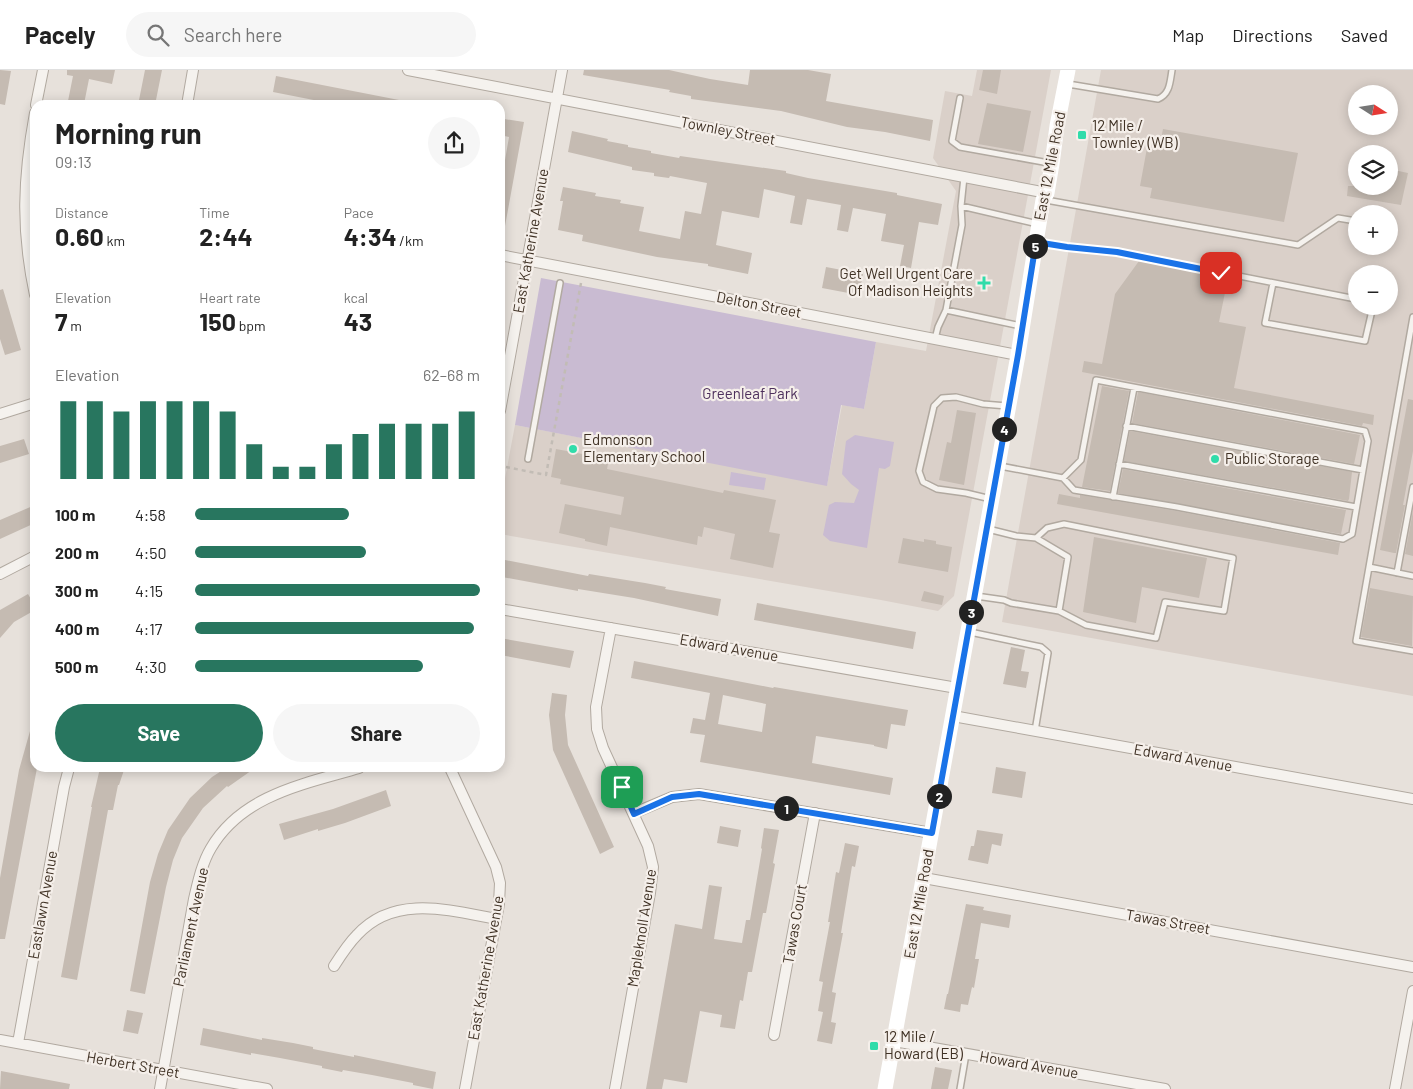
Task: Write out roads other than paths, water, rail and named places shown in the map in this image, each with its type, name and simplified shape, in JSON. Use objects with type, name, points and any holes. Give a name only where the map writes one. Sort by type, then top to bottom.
[{"type":"main road","name":"East 12 Mile Road","points":[[885,1089],[1018,355],[1039,224],[1052,164],[1067,77]]},
{"type":"street","points":[[37,100],[43,70]]},
{"type":"street","points":[[188,100],[193,70]]},
{"type":"street","name":"Townley Street","points":[[408,70],[964,177],[1045,196]]},
{"type":"street","name":"East Katherine Avenue","points":[[505,383],[562,70]]},
{"type":"street","points":[[30,147],[24,203],[30,273]]},
{"type":"street","name":"Delton Street","points":[[505,256],[1018,355]]},
{"type":"street","points":[[0,414],[30,405]]},
{"type":"street","points":[[0,574],[30,559]]},
{"type":"street","name":"Edward Avenue","points":[[505,610],[957,688]]},
{"type":"street","name":"Mapleknoll Avenue","points":[[611,628],[596,707],[596,720],[604,748],[652,857],[652,878],[615,1089]]},
{"type":"street","name":"Edward Avenue","points":[[953,716],[1413,799]]},
{"type":"street","name":"Eastlawn Avenue","points":[[18,1043],[68,772]]},
{"type":"street","name":"Parliament Avenue","points":[[160,1089],[194,899],[198,881],[210,850],[222,832],[236,817],[263,800],[276,794],[346,772]]},
{"type":"street","name":"East Katherine Avenue","points":[[452,772],[496,868],[500,883],[496,919],[465,1089]]},
{"type":"street","points":[[634,814],[672,797],[699,794],[932,833]]},
{"type":"street","name":"Tawas Court","points":[[774,1035],[816,813]]},
{"type":"street","name":"Tawas Street","points":[[924,878],[1413,966]]},
{"type":"street","points":[[334,966],[358,934],[380,918],[394,912],[425,907],[496,919]]},
{"type":"street","points":[[1396,1089],[1413,991]]},
{"type":"street","name":"Herbert Street","points":[[0,1040],[266,1089]]},
{"type":"street","name":"Howard Avenue","points":[[894,1041],[1165,1089]]},
{"type":"lane","points":[[1067,77],[1158,99],[1165,96],[1169,88],[1172,70]]},
{"type":"lane","points":[[960,98],[952,141],[960,148],[1052,164]]},
{"type":"lane","points":[[935,339],[939,324],[946,310],[962,225],[961,206],[964,177]]},
{"type":"lane","points":[[1045,196],[1298,245],[1338,218],[1348,220]]},
{"type":"lane","points":[[961,206],[1039,224]]},
{"type":"lane","points":[[1036,242],[1117,252],[1348,297]]},
{"type":"lane","points":[[528,459],[560,283]]},
{"type":"lane","points":[[1273,283],[1266,322],[1366,340],[1371,315]]},
{"type":"lane","points":[[946,310],[1022,326]]},
{"type":"lane","points":[[1413,317],[1356,641],[1413,651]]},
{"type":"lane","points":[[1406,356],[1413,357]]},
{"type":"lane","points":[[998,465],[1063,478],[1074,490],[1343,538],[1352,534],[1368,441],[1365,431],[1096,380],[1081,460],[1063,478]]},
{"type":"lane","points":[[1113,497],[1134,388]]},
{"type":"lane","points":[[991,499],[937,489],[924,482],[919,471],[934,406],[942,398],[956,397],[983,404],[1008,406]]},
{"type":"lane","points":[[1126,426],[1363,470]]},
{"type":"lane","points":[[1119,464],[1356,507]]},
{"type":"lane","points":[[1397,572],[1413,487]]},
{"type":"lane","points":[[974,596],[1058,611],[1086,625],[1156,638],[1165,602],[1224,611],[1233,558],[1064,524],[1048,528],[1036,538]]},
{"type":"lane","points":[[986,529],[1016,536],[1036,538],[1068,557],[1058,611]]},
{"type":"lane","points":[[1369,567],[1413,576]]},
{"type":"lane","points":[[967,632],[1041,647],[1048,653],[1035,731]]},
{"type":"lane","points":[[960,1089],[966,1053]]},
{"type":"place","name":"12 Mile / Townley (WB)","points":[[1082,135]]},
{"type":"place","name":"Get Well Urgent Care Of Madison Heights","points":[[984,283]]},
{"type":"place","name":"Edmonson Elementary School","points":[[573,449]]},
{"type":"place","name":"Public Storage","points":[[1215,459]]},
{"type":"place","name":"12 Mile / Howard (EB)","points":[[874,1046]]},
{"type":"park label","name":"Greenleaf Park","points":[[750,394]]}]
